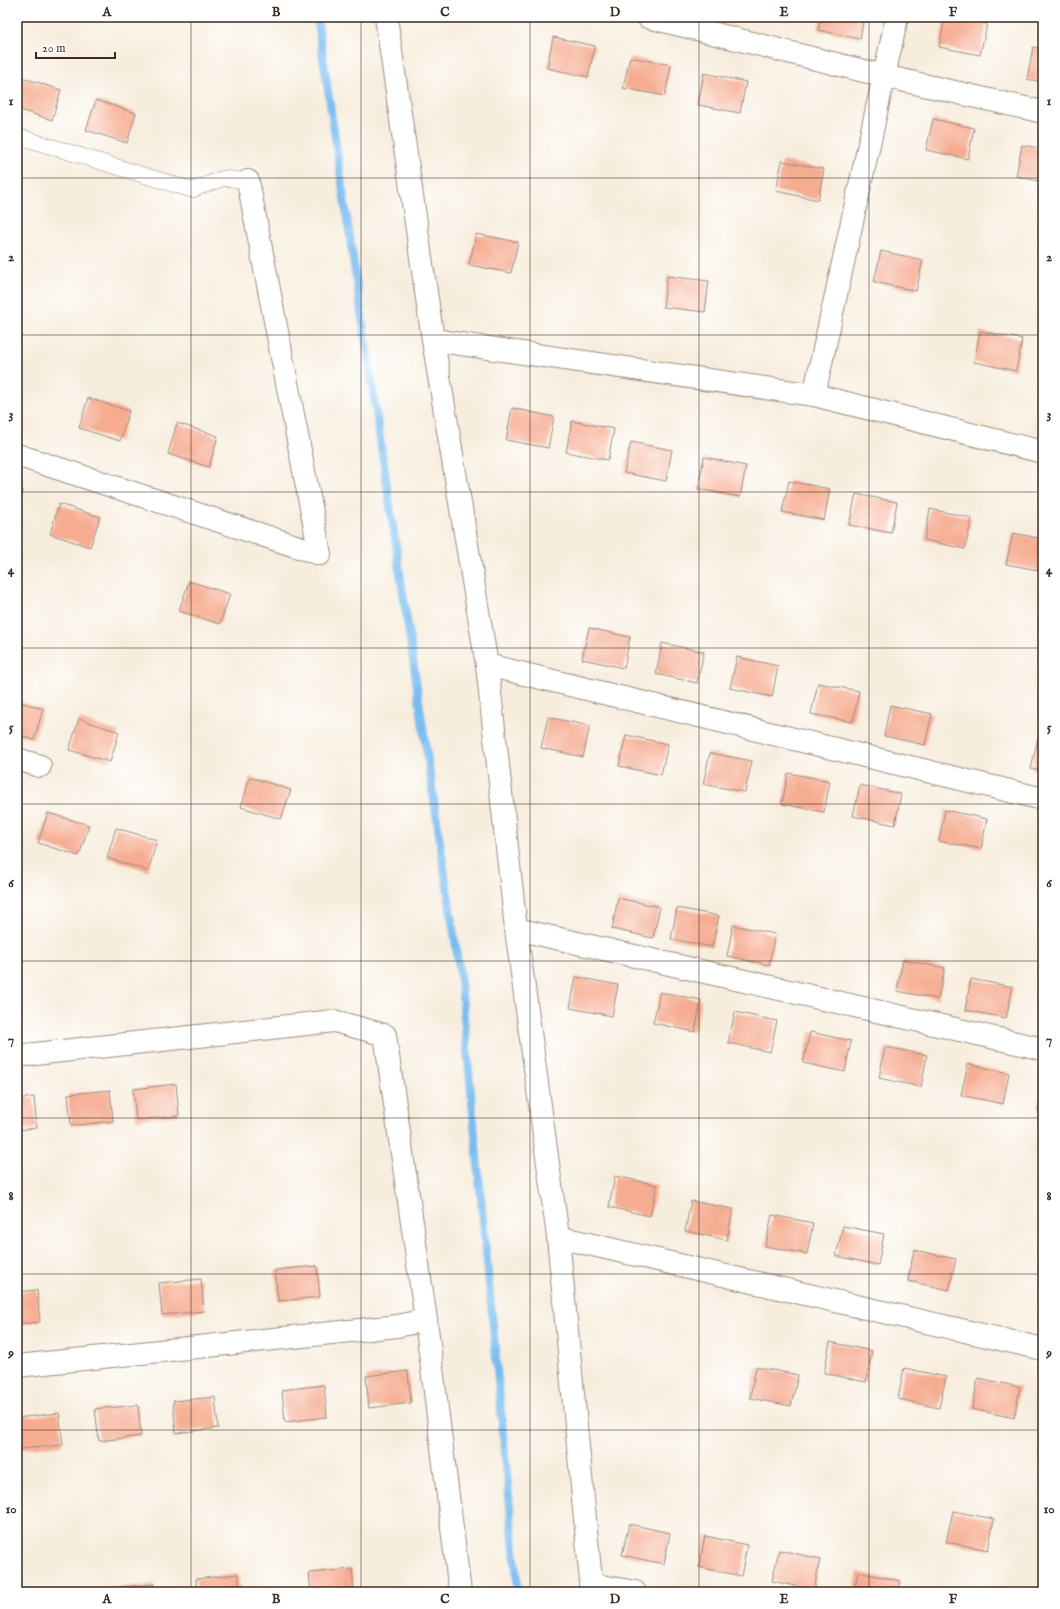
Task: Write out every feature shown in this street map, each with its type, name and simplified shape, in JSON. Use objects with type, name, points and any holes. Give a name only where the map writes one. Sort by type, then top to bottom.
[{"type":"street","points":[[386,17],[433,340],[487,665],[516,929],[558,1236],[591,1588],[635,1592]]},
{"type":"street","points":[[648,17],[884,76],[1043,112]]},
{"type":"street","points":[[814,395],[897,17]]},
{"type":"street","points":[[17,455],[320,554],[248,181]]},
{"type":"street","points":[[433,340],[814,395],[1043,452]]},
{"type":"street","points":[[487,665],[1043,800]]},
{"type":"street","points":[[17,759],[40,766]]},
{"type":"street","points":[[516,929],[1043,1049]]},
{"type":"street","points":[[17,1056],[334,1021],[385,1035],[426,1320],[460,1592]]},
{"type":"street","points":[[558,1236],[1043,1349]]},
{"type":"street","points":[[17,1366],[398,1326],[426,1320]]},
{"type":"lane","points":[[17,136],[192,190],[224,178],[248,181]]},
{"type":"building","points":[[821,17],[864,17],[860,39],[818,30]]},
{"type":"building","points":[[945,17],[987,24],[980,55],[939,47]]},
{"type":"building","points":[[553,37],[595,46],[588,77],[547,68]]},
{"type":"building","points":[[1033,47],[1043,49],[1043,82],[1027,79]]},
{"type":"building","points":[[630,57],[671,65],[665,96],[623,88]]},
{"type":"building","points":[[704,73],[746,82],[740,113],[698,105]]},
{"type":"building","points":[[21,77],[61,90],[52,120],[17,109],[17,89]]},
{"type":"building","points":[[96,100],[136,113],[127,143],[86,130]]},
{"type":"building","points":[[933,119],[974,128],[968,159],[926,150]]},
{"type":"building","points":[[1022,145],[1043,149],[1043,182],[1016,176]]},
{"type":"building","points":[[782,161],[824,169],[818,200],[776,191]]},
{"type":"building","points":[[476,234],[518,242],[511,273],[469,265]]},
{"type":"building","points":[[881,251],[923,260],[916,291],[874,282]]},
{"type":"building","points":[[667,276],[709,281],[705,312],[663,307]]},
{"type":"building","points":[[980,331],[1022,339],[1016,371],[974,362]]},
{"type":"building","points":[[88,398],[129,411],[120,441],[79,428]]},
{"type":"building","points":[[512,408],[554,417],[548,448],[506,440]]},
{"type":"building","points":[[572,421],[614,429],[608,460],[566,452]]},
{"type":"building","points":[[177,423],[218,436],[209,467],[168,454]]},
{"type":"building","points":[[631,442],[672,450],[666,481],[624,473]]},
{"type":"building","points":[[704,457],[746,466],[740,497],[698,489]]},
{"type":"building","points":[[789,481],[830,489],[824,520],[782,512]]},
{"type":"building","points":[[17,488],[23,490],[17,508]]},
{"type":"building","points":[[856,494],[897,502],[891,533],[849,525]]},
{"type":"building","points":[[59,504],[100,517],[90,547],[50,534]]},
{"type":"building","points":[[930,509],[972,518],[965,549],[924,540]]},
{"type":"building","points":[[1013,533],[1043,539],[1043,571],[1006,564]]},
{"type":"building","points":[[189,581],[230,594],[220,624],[179,611]]},
{"type":"building","points":[[589,628],[630,637],[624,668],[582,659]]},
{"type":"building","points":[[662,643],[704,652],[697,683],[656,674]]},
{"type":"building","points":[[737,657],[778,666],[772,697],[730,688]]},
{"type":"building","points":[[818,683],[859,691],[853,722],[811,714]]},
{"type":"building","points":[[17,701],[43,709],[34,740],[17,734]]},
{"type":"building","points":[[890,705],[932,714],[925,745],[884,736]]},
{"type":"building","points":[[548,717],[590,726],[583,757],[541,748]]},
{"type":"building","points":[[79,719],[119,732],[110,762],[69,750]]},
{"type":"building","points":[[626,735],[668,744],[661,775],[619,766]]},
{"type":"building","points":[[1038,738],[1043,739],[1043,771],[1031,769]]},
{"type":"building","points":[[710,753],[752,761],[745,792],[703,784]]},
{"type":"building","points":[[788,773],[830,781],[824,812],[782,804]]},
{"type":"building","points":[[250,777],[291,790],[281,819],[241,807]]},
{"type":"building","points":[[860,785],[901,794],[895,825],[853,816]]},
{"type":"building","points":[[945,810],[987,819],[981,849],[939,841]]},
{"type":"building","points":[[48,813],[89,825],[79,856],[38,843]]},
{"type":"building","points":[[116,828],[157,840],[148,871],[107,858]]},
{"type":"building","points":[[618,898],[660,907],[653,938],[612,929]]},
{"type":"building","points":[[677,908],[719,916],[712,947],[671,939]]},
{"type":"building","points":[[733,925],[775,934],[769,965],[727,956]]},
{"type":"building","points":[[903,960],[945,968],[938,999],[897,991]]},
{"type":"building","points":[[576,977],[618,985],[612,1016],[570,1008]]},
{"type":"building","points":[[971,979],[1013,987],[1006,1018],[965,1010]]},
{"type":"building","points":[[660,992],[701,1000],[695,1032],[653,1023]]},
{"type":"building","points":[[735,1012],[777,1021],[770,1052],[728,1043]]},
{"type":"building","points":[[810,1032],[851,1041],[845,1072],[803,1063]]},
{"type":"building","points":[[885,1047],[927,1055],[921,1087],[879,1078]]},
{"type":"building","points":[[968,1064],[1009,1073],[1003,1104],[961,1095]]},
{"type":"building","points":[[176,1084],[179,1116],[136,1120],[133,1089]]},
{"type":"building","points":[[1043,1089],[1043,1111],[1038,1110]]},
{"type":"building","points":[[110,1090],[113,1121],[71,1126],[68,1094]]},
{"type":"building","points":[[34,1097],[37,1128],[17,1130],[17,1099]]},
{"type":"building","points":[[615,1176],[657,1185],[650,1216],[609,1207]]},
{"type":"building","points":[[691,1201],[733,1209],[727,1240],[685,1231]]},
{"type":"building","points":[[772,1215],[813,1223],[807,1254],[765,1246]]},
{"type":"building","points":[[843,1226],[884,1234],[878,1265],[836,1256]]},
{"type":"building","points":[[914,1250],[956,1259],[949,1290],[908,1281]]},
{"type":"building","points":[[317,1266],[320,1297],[278,1301],[275,1270]]},
{"type":"building","points":[[201,1279],[204,1311],[162,1315],[159,1283]]},
{"type":"building","points":[[37,1290],[40,1322],[17,1324],[17,1292]]},
{"type":"building","points":[[830,1342],[872,1351],[866,1382],[824,1373]]},
{"type":"building","points":[[756,1367],[798,1375],[791,1406],[750,1398]]},
{"type":"building","points":[[904,1368],[946,1377],[939,1408],[898,1399]]},
{"type":"building","points":[[408,1371],[411,1403],[369,1408],[366,1376]]},
{"type":"building","points":[[978,1378],[1020,1387],[1014,1418],[972,1409]]},
{"type":"building","points":[[324,1385],[327,1417],[285,1422],[282,1390]]},
{"type":"building","points":[[215,1397],[218,1428],[176,1433],[173,1401]]},
{"type":"building","points":[[138,1405],[141,1436],[99,1441],[95,1409]]},
{"type":"building","points":[[59,1413],[63,1445],[20,1449],[17,1418]]},
{"type":"building","points":[[953,1511],[994,1519],[988,1550],[946,1542]]},
{"type":"building","points":[[629,1524],[670,1533],[664,1564],[622,1555]]},
{"type":"building","points":[[705,1536],[747,1545],[741,1576],[699,1567]]},
{"type":"building","points":[[779,1550],[820,1559],[814,1590],[772,1581]]},
{"type":"building","points":[[352,1569],[354,1592],[311,1592],[309,1573]]},
{"type":"building","points":[[858,1572],[900,1581],[897,1592],[854,1592]]},
{"type":"building","points":[[238,1574],[240,1592],[197,1592],[196,1579]]},
{"type":"building","points":[[154,1584],[154,1592],[112,1592],[111,1588]]},
{"type":"waterway","points":[[317,17],[460,975],[518,1592]]}]
